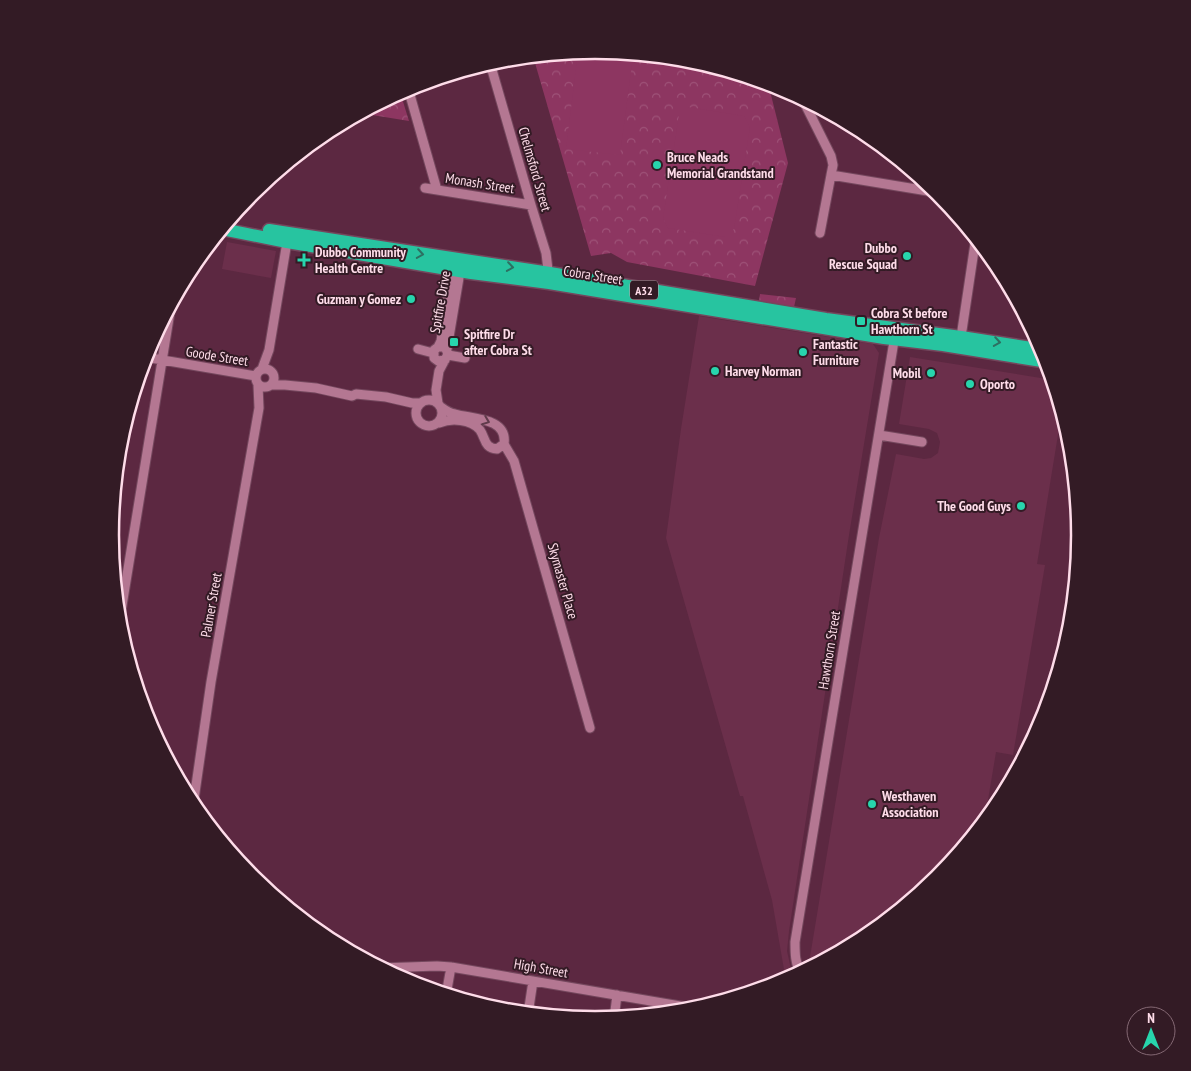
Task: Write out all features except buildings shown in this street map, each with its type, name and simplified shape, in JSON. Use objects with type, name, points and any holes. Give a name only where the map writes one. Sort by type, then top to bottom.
[{"type":"highway","name":"Cobra Street","points":[[233,225],[270,234],[457,265]]},
{"type":"highway","points":[[270,234],[282,234],[287,242]]},
{"type":"highway","name":"Cobra Street","points":[[287,242],[549,278],[826,320],[966,349],[1039,361]]},
{"type":"highway","name":"Cobra Street","points":[[895,334],[961,337],[1034,348]]},
{"type":"street","name":"Chelmsford Street","points":[[492,70],[546,253],[549,278]]},
{"type":"street","points":[[410,96],[437,190]]},
{"type":"street","points":[[807,109],[831,156],[833,165],[820,233]]},
{"type":"street","points":[[832,175],[925,190]]},
{"type":"street","name":"Monash Street","points":[[425,188],[531,205]]},
{"type":"street","name":"Palmer Street","points":[[194,792],[287,242]]},
{"type":"street","points":[[966,349],[961,337],[977,249]]},
{"type":"street","name":"Spitfire Drive","points":[[422,402],[432,385],[436,364],[435,352],[441,341],[457,265]]},
{"type":"street","name":"Spitfire Drive","points":[[439,405],[436,386],[439,370],[447,355],[457,265]]},
{"type":"street","points":[[123,599],[167,328]]},
{"type":"street","name":"Hawthorn Street","points":[[798,967],[795,942],[895,334]]},
{"type":"street","points":[[418,349],[435,352],[443,346],[447,355]]},
{"type":"street","points":[[435,352],[438,361],[447,355],[465,358]]},
{"type":"street","name":"Goode Street","points":[[153,359],[264,375]]},
{"type":"street","points":[[316,388],[264,375],[264,387],[280,384],[316,388],[345,395],[356,394],[386,397],[412,403],[431,400],[439,405],[442,415],[439,423]]},
{"type":"street","name":"Palmer Street","points":[[259,408],[274,382],[264,375]]},
{"type":"street","points":[[375,397],[405,407],[421,423],[428,426],[450,420],[467,422],[479,429],[484,442],[489,447],[497,449],[504,444]]},
{"type":"street","points":[[416,417],[417,409],[422,402]]},
{"type":"street","name":"Skymaster Place","points":[[439,405],[451,413],[485,419],[493,423],[502,432],[505,439],[504,444],[514,461],[590,728]]},
{"type":"street","points":[[879,435],[922,442]]},
{"type":"street","name":"High Street","points":[[395,967],[451,967],[676,1005]]},
{"type":"street","points":[[447,989],[451,967]]},
{"type":"street","points":[[529,1007],[534,981]]},
{"type":"street","points":[[615,1011],[618,995]]},
{"type":"shaded area","points":[[227,242],[276,251],[271,278],[222,269]]},
{"type":"shaded area","points":[[699,316],[873,344],[879,353],[849,535],[789,931],[787,951],[791,970],[785,973],[772,900],[666,538]]},
{"type":"shaded area","points":[[910,357],[1046,379],[1059,426],[1037,564],[1045,565],[1013,755],[996,752],[987,808],[954,850],[910,894],[860,932],[812,960],[810,957],[879,538],[896,454],[924,459],[931,458],[938,453],[940,442],[937,433],[929,429],[899,424]]},
{"type":"green space","points":[[596,59],[658,63],[719,75],[770,92],[788,163],[755,286],[627,262],[611,253],[591,256],[535,63]]},
{"type":"green space","points":[[577,60],[632,61],[620,155],[566,149]]},
{"type":"green space","points":[[402,100],[409,121],[372,115]]},
{"type":"green space","points":[[688,107],[744,116],[750,127],[734,229],[725,237],[668,228],[663,218],[679,115]]},
{"type":"green space","points":[[760,294],[796,298],[794,307],[759,301]]},
{"type":"place","name":"Bruce Neads Memorial Grandstand","points":[[657,165]]},
{"type":"place","name":"Dubbo Rescue Squad","points":[[907,256]]},
{"type":"place","name":"Dubbo Community Health Centre","points":[[304,260]]},
{"type":"place","name":"Guzman y Gomez","points":[[411,299]]},
{"type":"place","name":"Cobra St before Hawthorn St","points":[[861,321]]},
{"type":"place","name":"Spitfire Dr after Cobra St","points":[[454,342]]},
{"type":"place","name":"Fantastic Furniture","points":[[803,352]]},
{"type":"place","name":"Harvey Norman","points":[[715,371]]},
{"type":"place","name":"Mobil","points":[[931,373]]},
{"type":"place","name":"Oporto","points":[[970,384]]},
{"type":"place","name":"The Good Guys","points":[[1021,506]]},
{"type":"place","name":"Westhaven Association","points":[[872,804]]}]
